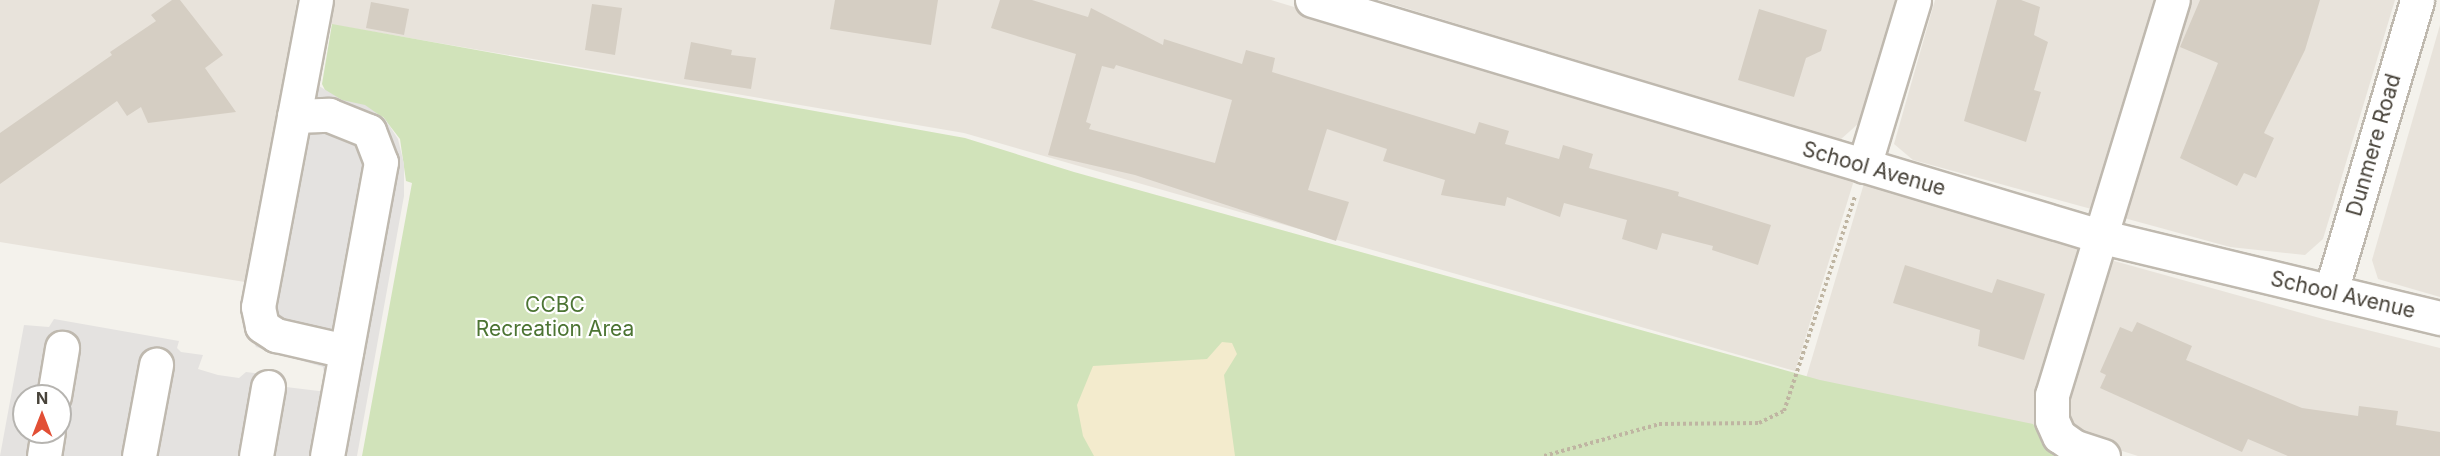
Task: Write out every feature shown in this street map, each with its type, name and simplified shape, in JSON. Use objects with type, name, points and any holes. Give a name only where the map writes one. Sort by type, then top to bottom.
[{"type":"street","points":[[316,0],[258,307],[262,326],[276,335],[346,351]]},
{"type":"street","name":"School Avenue","points":[[1312,0],[2103,237],[2440,318]]},
{"type":"street","points":[[1864,166],[1914,0]]},
{"type":"street","points":[[2103,456],[2075,447],[2059,436],[2052,420],[2052,395],[2067,339],[2103,237],[2173,0]]},
{"type":"street","name":"Dunmere Road","points":[[2331,291],[2417,0]]},
{"type":"street","points":[[294,116],[329,115],[369,131],[381,162],[327,456]]},
{"type":"street","points":[[56,384],[62,348]]},
{"type":"street","points":[[140,456],[156,365]]},
{"type":"street","points":[[256,456],[268,387]]},
{"type":"path","points":[[1544,456],[1659,424],[1759,423],[1784,411],[1864,166]]},
{"type":"shaded area","points":[[0,0],[297,0],[251,283],[0,242]]},
{"type":"shaded area","points":[[332,0],[1271,0],[1855,177],[1795,371],[964,133],[328,24]]},
{"type":"shaded area","points":[[1379,0],[1897,0],[1859,123],[1840,140]]},
{"type":"shaded area","points":[[1935,0],[2395,0],[2323,239],[2305,255],[2230,247],[1913,160],[1894,144]]},
{"type":"shaded area","points":[[2440,25],[2440,297],[2378,279],[2372,260]]},
{"type":"shaded area","points":[[284,83],[319,86],[342,100],[365,105],[385,119],[398,139],[404,164],[404,196],[357,456],[0,456],[12,390],[12,444],[72,444],[72,384],[13,384],[24,325],[49,327],[54,319],[179,341],[177,348],[181,352],[203,355],[198,369],[239,378],[246,372],[284,377],[286,387],[327,392],[323,367],[256,347],[242,318]]},
{"type":"shaded area","points":[[1865,180],[2083,246],[2084,262],[2030,456],[1801,395]]},
{"type":"shaded area","points":[[2107,259],[2327,320],[2440,348],[2440,456],[2138,456],[2075,436],[2066,417]]},
{"type":"green space","name":"CCBC Recreation Area","points":[[332,24],[965,138],[1074,172],[1820,380],[2033,424],[2054,456],[362,456],[412,183],[406,181],[400,139],[383,117],[328,96],[322,84]]},
{"type":"sand","points":[[1222,342],[1232,343],[1237,354],[1224,375],[1235,456],[1094,456],[1083,436],[1077,405],[1093,366],[1207,359]]},
{"type":"building","points":[[172,0],[180,0],[223,55],[205,68],[236,112],[148,123],[141,107],[127,116],[117,101],[0,184],[0,133],[112,55],[110,52],[156,21],[151,15]]},
{"type":"building","points":[[835,0],[938,0],[931,45],[830,29]]},
{"type":"building","points":[[1000,0],[1032,0],[1088,17],[1091,8],[1163,45],[1164,39],[1242,64],[1246,50],[1275,58],[1272,72],[1475,134],[1479,122],[1509,131],[1505,144],[1559,159],[1563,145],[1593,154],[1589,168],[1679,192],[1678,196],[1771,225],[1758,265],[1712,250],[1713,246],[1662,233],[1657,250],[1622,239],[1627,220],[1564,203],[1560,217],[1507,197],[1505,206],[1441,195],[1445,180],[1383,161],[1387,149],[1327,129],[1308,190],[1349,202],[1336,241],[1135,175],[1048,155],[1076,54],[991,28]],"holes":[[[1116,65],[1232,100],[1215,163],[1089,129],[1091,124],[1086,122],[1102,66],[1114,69]]]},
{"type":"building","points":[[1997,0],[2021,0],[2040,7],[2034,35],[2048,42],[2034,90],[2041,92],[2026,142],[1964,121]]},
{"type":"building","points":[[2200,0],[2320,0],[2305,50],[2264,133],[2274,138],[2256,178],[2244,173],[2237,186],[2180,158],[2218,63],[2180,47]]},
{"type":"building","points":[[371,2],[409,9],[404,35],[366,28]]},
{"type":"building","points":[[592,4],[622,8],[615,55],[585,50]]},
{"type":"building","points":[[1759,9],[1827,30],[1821,51],[1806,58],[1794,97],[1738,80]]},
{"type":"building","points":[[691,42],[732,50],[731,55],[756,58],[751,89],[684,79]]},
{"type":"building","points":[[1905,265],[1992,293],[1997,279],[2045,294],[2024,360],[1978,346],[1980,330],[1893,303]]},
{"type":"building","points":[[2137,322],[2192,346],[2186,360],[2302,408],[2358,416],[2359,406],[2398,411],[2396,425],[2440,432],[2440,456],[2288,456],[2248,439],[2242,452],[2100,388],[2106,375],[2100,372],[2120,327],[2132,332]]}]
